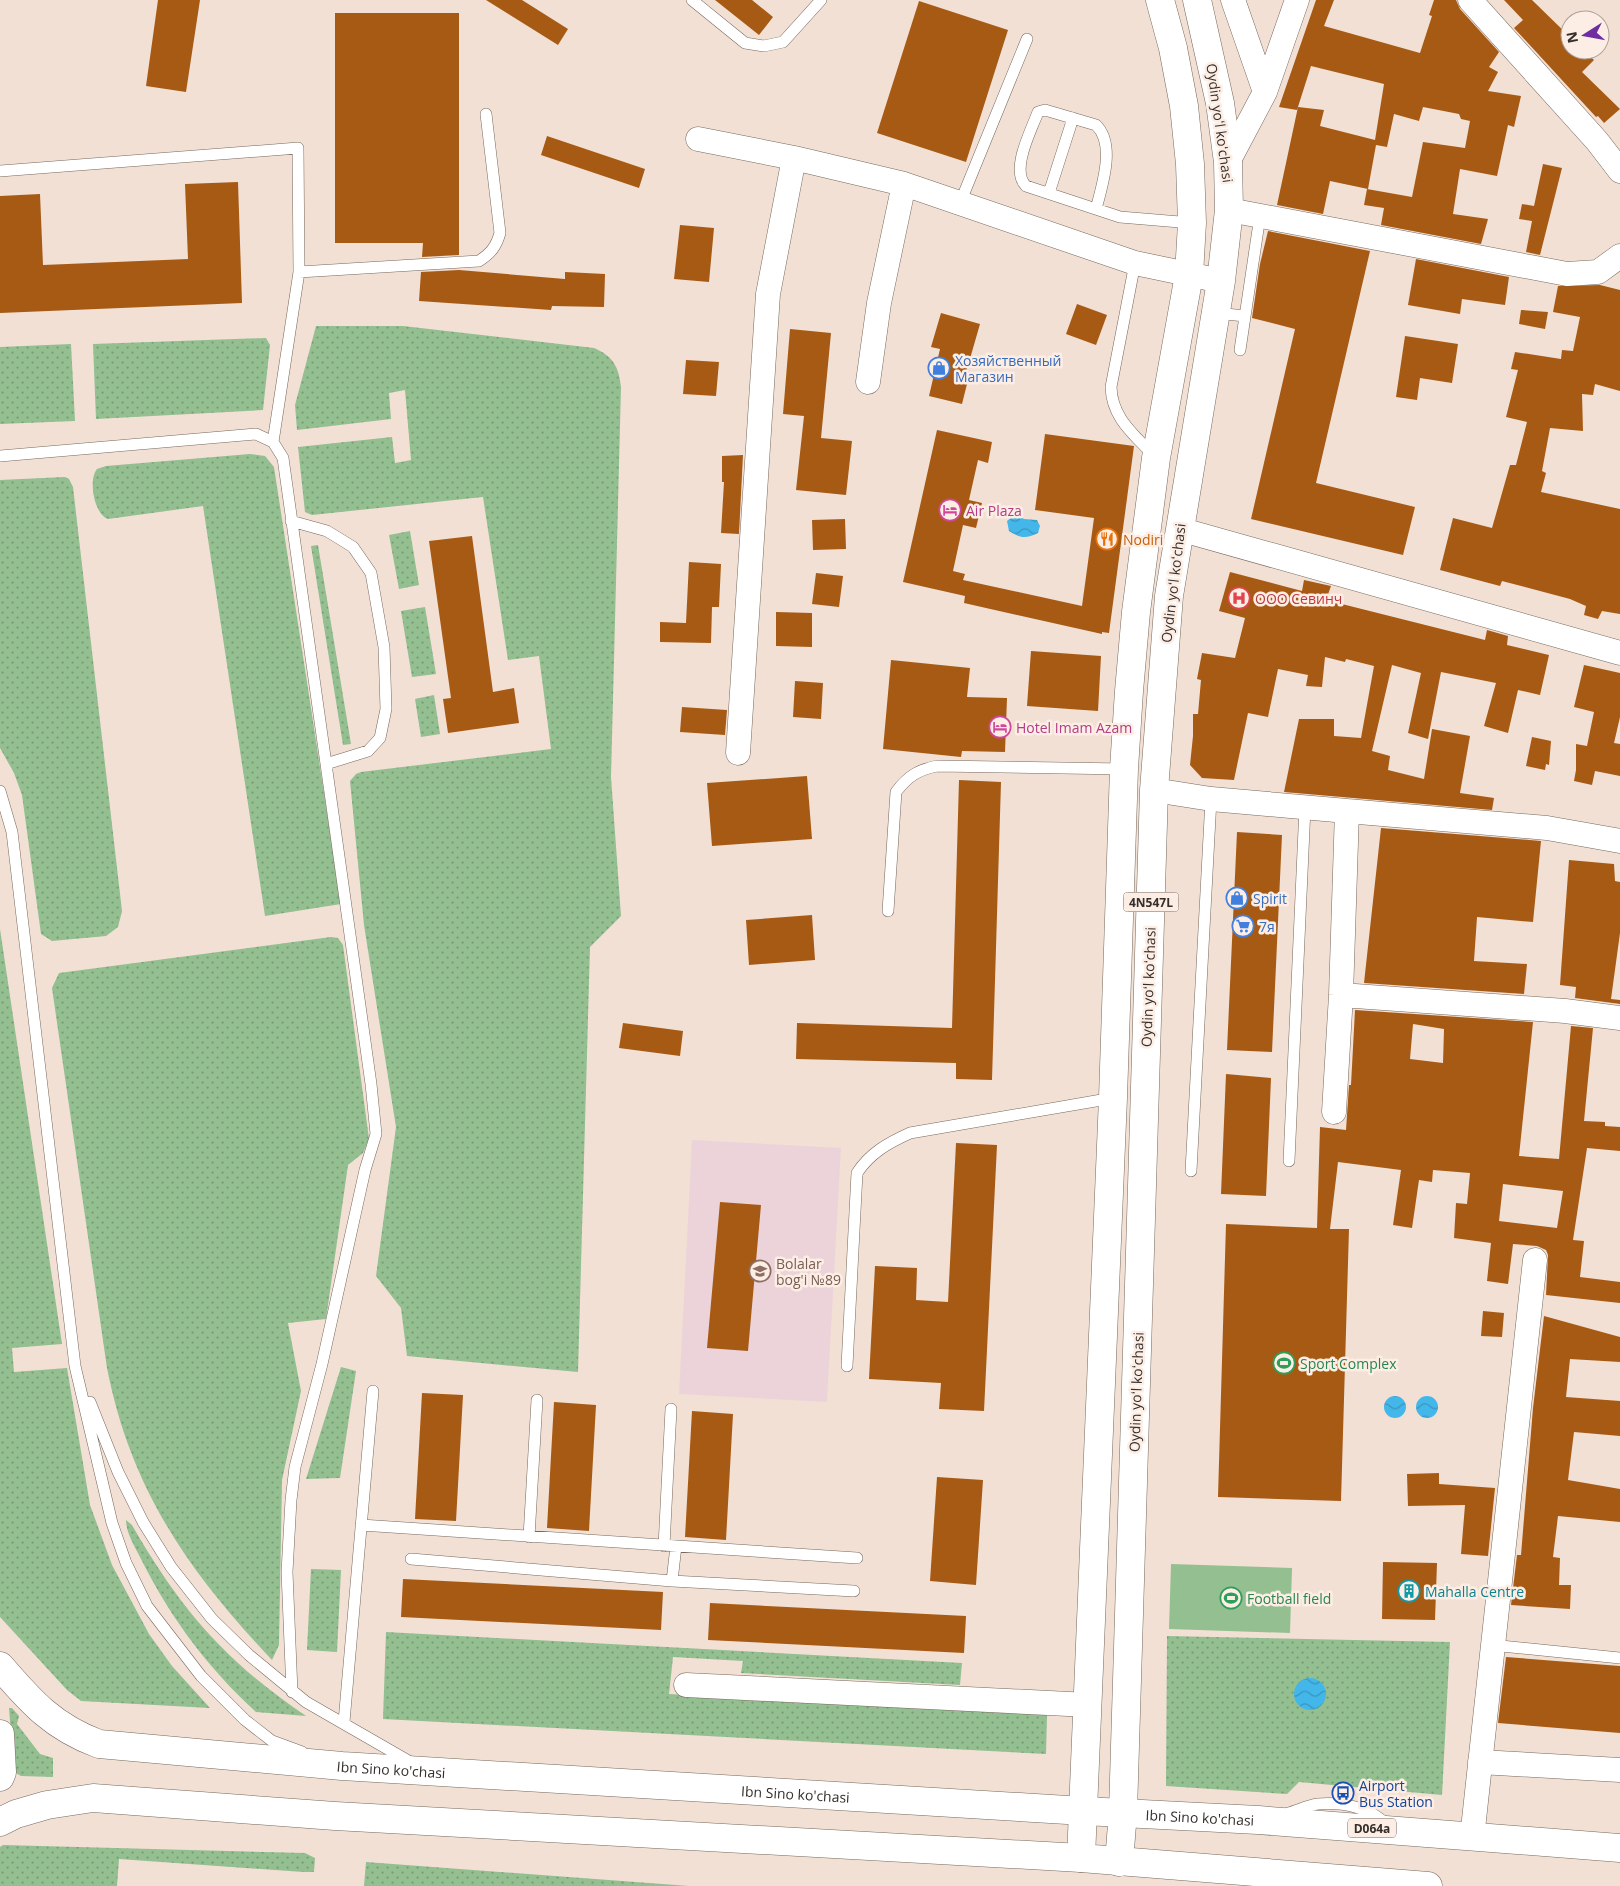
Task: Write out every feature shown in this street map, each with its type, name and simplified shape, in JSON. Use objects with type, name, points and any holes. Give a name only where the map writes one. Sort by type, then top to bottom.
[{"type":"main road","name":"4N547L","points":[[1082,1858],[1113,1098],[1124,769],[1136,612],[1156,458],[1189,275],[1192,223],[1190,164],[1184,106],[1173,48],[1160,0]]},
{"type":"main road","name":"Oydin yoʻl koʻchasi","points":[[1119,1862],[1124,1812],[1154,790],[1168,605],[1221,281],[1229,210],[1228,162],[1215,77],[1197,0]]},
{"type":"main road","name":"Ibn Sino ko'chasi","points":[[0,1666],[31,1702],[46,1716],[69,1731],[99,1744],[342,1766],[1258,1820],[1620,1848]]},
{"type":"main road","points":[[0,1734],[2,1772],[0,1777]]},
{"type":"main road","points":[[0,1822],[39,1807],[93,1798],[345,1816],[1082,1858],[1410,1885]]},
{"type":"street","points":[[1233,0],[1265,92]]},
{"type":"street","points":[[1228,162],[1265,92],[1297,0]]},
{"type":"street","points":[[1470,0],[1597,141],[1620,172]]},
{"type":"street","points":[[698,139],[794,158],[904,184],[1135,263],[1221,281]]},
{"type":"street","points":[[738,753],[768,294],[794,158]]},
{"type":"street","points":[[868,382],[879,303],[904,184]]},
{"type":"street","points":[[1229,210],[1567,274],[1598,272],[1620,256]]},
{"type":"street","points":[[1179,529],[1620,653]]},
{"type":"street","points":[[1154,790],[1211,799],[1537,827],[1620,841]]},
{"type":"street","points":[[1334,1112],[1341,995],[1347,811]]},
{"type":"street","points":[[1341,995],[1565,1011],[1620,1018]]},
{"type":"street","points":[[1472,1838],[1534,1260]]},
{"type":"street","points":[[686,1686],[1089,1705]]},
{"type":"street","points":[[1480,1762],[1620,1770]]},
{"type":"lane","points":[[692,0],[745,43],[764,46],[783,42],[821,0]]},
{"type":"lane","points":[[960,203],[1027,39]]},
{"type":"lane","points":[[1096,209],[1105,163],[1106,144],[1102,131],[1096,125],[1073,118],[1045,110],[1038,112],[1021,159],[1019,171],[1022,182],[1026,186],[1120,217],[1192,223]]},
{"type":"lane","points":[[299,272],[479,261],[488,255],[496,246],[500,233],[486,114]]},
{"type":"lane","points":[[1049,193],[1073,118]]},
{"type":"lane","points":[[0,171],[298,148],[299,272],[273,442]]},
{"type":"lane","points":[[1240,350],[1260,216]]},
{"type":"lane","points":[[1135,263],[1111,387],[1111,403],[1118,416],[1156,458]]},
{"type":"lane","points":[[1216,313],[1245,316]]},
{"type":"lane","points":[[0,456],[250,434],[262,436],[273,442],[283,458],[371,1084],[376,1134],[365,1170],[322,1364],[295,1467],[288,1531],[292,1692]]},
{"type":"lane","points":[[291,521],[327,531],[353,547],[371,573],[384,647],[386,709],[380,738],[368,750],[326,764]]},
{"type":"lane","points":[[888,911],[896,792],[906,778],[921,769],[937,766],[1124,769]]},
{"type":"lane","points":[[0,791],[12,832],[75,1366],[112,1523],[126,1563],[148,1606],[202,1676],[245,1720],[272,1741],[342,1766]]},
{"type":"lane","points":[[1191,1171],[1211,799]]},
{"type":"lane","points":[[1289,1161],[1305,807]]},
{"type":"lane","points":[[846,1366],[857,1173],[865,1161],[887,1143],[910,1133],[1113,1098]]},
{"type":"lane","points":[[75,1366],[118,1472],[143,1522],[171,1567],[212,1619],[249,1655],[306,1702],[344,1722],[426,1771]]},
{"type":"lane","points":[[344,1722],[373,1391]]},
{"type":"lane","points":[[529,1537],[537,1400]]},
{"type":"lane","points":[[671,1409],[670,1546],[672,1581]]},
{"type":"lane","points":[[361,1525],[857,1558]]},
{"type":"lane","points":[[411,1559],[672,1581],[854,1591]]},
{"type":"lane","points":[[1492,1645],[1620,1658]]},
{"type":"shaded area","name":"Bolalar bog'i №89","points":[[692,1140],[841,1148],[827,1402],[679,1394]]},
{"type":"green space","points":[[316,326],[403,326],[594,348],[601,351],[614,363],[619,374],[621,387],[611,777],[621,916],[590,947],[578,1372],[407,1356],[401,1308],[376,1276],[396,1127],[364,925],[350,781],[356,774],[361,772],[551,749],[539,656],[508,660],[483,497],[312,515],[305,512],[298,447],[392,437],[395,463],[411,460],[405,390],[389,393],[391,419],[297,430],[295,405]]},
{"type":"green space","points":[[266,338],[270,345],[263,410],[96,419],[93,344]]},
{"type":"green space","points":[[71,344],[75,421],[0,424],[0,347]]},
{"type":"green space","points":[[250,454],[265,456],[274,467],[341,904],[265,916],[203,506],[108,519],[99,511],[93,488],[94,474],[97,469],[106,466]]},
{"type":"green space","points":[[65,477],[69,479],[73,487],[122,911],[118,927],[106,936],[52,941],[41,934],[22,795],[14,773],[0,748],[0,480]]},
{"type":"green space","points":[[410,531],[419,585],[399,589],[389,535]]},
{"type":"green space","points":[[318,545],[351,744],[343,745],[311,546]]},
{"type":"green space","points":[[425,607],[436,674],[412,677],[401,611]]},
{"type":"green space","points":[[434,695],[440,734],[421,737],[415,699]]},
{"type":"green space","points":[[0,929],[62,1344],[12,1348],[14,1372],[67,1368],[90,1505],[112,1565],[149,1634],[172,1666],[210,1708],[81,1701],[67,1690],[0,1617]]},
{"type":"green space","points":[[331,937],[338,938],[343,945],[369,1139],[363,1153],[348,1165],[326,1319],[288,1323],[301,1391],[282,1480],[279,1645],[272,1660],[242,1627],[190,1561],[167,1527],[131,1453],[107,1368],[52,988],[59,973]]},
{"type":"green space","points":[[341,1367],[356,1371],[340,1478],[306,1479]]},
{"type":"green space","points":[[126,1520],[132,1525],[168,1583],[207,1632],[252,1675],[306,1716],[256,1712],[223,1679],[193,1643],[166,1604],[132,1542]]},
{"type":"green space","name":"Football field","points":[[1171,1564],[1292,1568],[1290,1633],[1169,1629]]},
{"type":"green space","points":[[311,1569],[341,1570],[337,1652],[307,1650]]},
{"type":"green space","points":[[386,1632],[962,1663],[960,1685],[741,1673],[743,1661],[673,1657],[669,1694],[1047,1715],[1046,1754],[383,1719]]},
{"type":"green space","points":[[1167,1636],[1450,1642],[1442,1795],[1299,1782],[1287,1794],[1166,1786]]},
{"type":"green space","points":[[9,1708],[12,1708],[19,1716],[17,1724],[40,1754],[53,1758],[53,1777],[21,1776],[14,1772]]},
{"type":"green space","points":[[3,1845],[305,1853],[315,1858],[314,1872],[119,1859],[117,1886],[0,1886],[0,1847]]},
{"type":"green space","points":[[366,1862],[689,1886],[364,1886]]},
{"type":"water","points":[[1019,516],[1024,519],[1037,520],[1040,526],[1038,533],[1023,537],[1009,531],[1007,521],[1012,517]]},
{"type":"water","points":[[1395,1396],[1403,1399],[1406,1407],[1403,1415],[1395,1418],[1387,1415],[1384,1407],[1387,1399]]},
{"type":"water","points":[[1423,1396],[1431,1396],[1438,1403],[1438,1411],[1431,1418],[1423,1418],[1416,1411],[1416,1403]]},
{"type":"water","points":[[1310,1678],[1316,1679],[1321,1683],[1325,1688],[1325,1700],[1321,1705],[1316,1709],[1310,1710],[1304,1709],[1299,1705],[1295,1700],[1294,1694],[1295,1688],[1299,1683],[1304,1679]]},
{"type":"building","points":[[158,0],[200,0],[186,92],[146,86]]},
{"type":"building","points":[[486,0],[522,0],[568,29],[558,45]]},
{"type":"building","points":[[715,0],[752,0],[773,17],[759,35]]},
{"type":"building","points":[[1316,0],[1334,0],[1324,26],[1420,53],[1432,16],[1429,15],[1434,0],[1456,0],[1460,9],[1499,52],[1489,67],[1498,72],[1488,91],[1521,96],[1514,127],[1508,125],[1497,176],[1460,169],[1453,214],[1488,219],[1481,244],[1381,225],[1384,208],[1364,205],[1367,189],[1412,197],[1423,142],[1465,148],[1470,121],[1461,119],[1459,114],[1423,107],[1419,121],[1394,114],[1387,147],[1376,145],[1368,189],[1330,181],[1323,214],[1277,205],[1298,107],[1324,110],[1320,126],[1375,140],[1384,84],[1311,66],[1297,110],[1279,107]]},
{"type":"building","points":[[1504,0],[1532,0],[1560,27],[1560,60],[1594,60],[1582,72],[1620,109],[1604,123],[1598,116],[1596,117],[1514,28],[1523,20]]},
{"type":"building","points":[[919,1],[1008,30],[966,162],[877,133]]},
{"type":"building","points":[[335,13],[459,13],[459,255],[422,257],[423,243],[335,243]]},
{"type":"building","points":[[547,136],[645,169],[639,188],[541,155]]},
{"type":"building","points":[[1543,164],[1562,168],[1540,255],[1526,252],[1532,221],[1519,219],[1522,204],[1534,206]]},
{"type":"building","points":[[238,182],[242,303],[0,313],[0,196],[40,194],[43,265],[188,259],[185,184]]},
{"type":"building","points":[[680,225],[714,228],[709,282],[674,279]]},
{"type":"building","points":[[1268,231],[1370,251],[1316,483],[1415,507],[1403,555],[1251,519],[1295,329],[1252,318],[1260,264]]},
{"type":"building","points":[[1416,259],[1509,277],[1505,305],[1462,299],[1460,314],[1408,305]]},
{"type":"building","points":[[459,270],[565,279],[565,272],[605,274],[604,307],[552,306],[551,310],[419,301],[421,272]]},
{"type":"building","points":[[1600,285],[1620,290],[1620,391],[1595,384],[1593,395],[1582,394],[1583,431],[1550,428],[1542,471],[1546,473],[1541,492],[1620,509],[1620,614],[1602,611],[1598,619],[1584,615],[1586,606],[1570,599],[1502,581],[1500,586],[1440,570],[1453,518],[1492,528],[1510,465],[1516,465],[1527,422],[1506,417],[1518,370],[1511,369],[1515,352],[1561,359],[1562,350],[1573,351],[1580,317],[1553,312],[1558,286]]},
{"type":"building","points":[[1077,304],[1107,315],[1096,345],[1066,334]]},
{"type":"building","points":[[1521,310],[1548,312],[1545,329],[1519,324]]},
{"type":"building","points":[[941,313],[980,324],[965,376],[969,376],[962,404],[929,396],[940,349],[931,347]]},
{"type":"building","points":[[790,329],[831,333],[821,438],[852,441],[846,495],[796,490],[804,416],[783,414]]},
{"type":"building","points":[[1405,336],[1458,344],[1452,383],[1420,378],[1417,400],[1396,397]]},
{"type":"building","points":[[686,360],[719,362],[716,396],[683,394]]},
{"type":"building","points":[[937,430],[992,442],[988,463],[978,460],[969,500],[982,503],[976,528],[963,525],[953,571],[965,574],[963,580],[1082,606],[1094,518],[1035,510],[1045,434],[1134,446],[1109,633],[1102,632],[1102,634],[964,603],[965,596],[903,582]]},
{"type":"building","points":[[743,455],[739,534],[721,533],[724,482],[722,482],[722,456]]},
{"type":"building","points":[[845,519],[846,549],[813,550],[812,520]]},
{"type":"building","points":[[472,536],[493,692],[514,688],[519,723],[448,733],[443,699],[451,698],[429,541]]},
{"type":"building","points":[[689,562],[721,564],[719,607],[712,607],[711,643],[660,642],[660,622],[686,623]]},
{"type":"building","points":[[1230,572],[1302,591],[1304,580],[1331,586],[1326,600],[1485,640],[1487,630],[1508,636],[1507,645],[1549,655],[1540,695],[1518,690],[1508,733],[1484,726],[1496,683],[1441,672],[1428,739],[1408,733],[1421,673],[1392,665],[1372,751],[1390,756],[1388,770],[1424,779],[1432,729],[1470,736],[1460,793],[1494,798],[1492,810],[1284,792],[1299,719],[1334,719],[1334,736],[1361,738],[1374,666],[1346,659],[1345,662],[1325,657],[1322,687],[1306,686],[1308,675],[1278,669],[1268,717],[1248,713],[1234,780],[1202,778],[1190,765],[1193,714],[1198,714],[1201,680],[1197,679],[1202,653],[1235,658],[1245,618],[1219,611]]},
{"type":"building","points":[[816,573],[843,576],[839,607],[812,604]]},
{"type":"building","points":[[776,612],[812,613],[812,647],[776,646]]},
{"type":"building","points":[[1031,651],[1101,656],[1098,711],[1027,706]]},
{"type":"building","points":[[891,660],[970,668],[967,697],[1007,698],[1005,752],[962,751],[961,757],[883,749]]},
{"type":"building","points":[[1584,665],[1620,673],[1620,717],[1614,743],[1620,744],[1620,776],[1595,771],[1592,785],[1574,781],[1576,744],[1587,746],[1594,712],[1574,707]]},
{"type":"building","points":[[795,681],[823,683],[821,719],[793,717]]},
{"type":"building","points":[[682,707],[727,710],[725,735],[680,732]]},
{"type":"building","points":[[1532,737],[1551,741],[1549,765],[1546,764],[1545,770],[1526,766]]},
{"type":"building","points":[[807,776],[812,839],[712,846],[707,783]]},
{"type":"building","points":[[959,780],[1001,782],[992,1080],[956,1079],[956,1063],[796,1059],[797,1023],[952,1028]]},
{"type":"building","points":[[1381,828],[1541,841],[1533,922],[1477,917],[1474,961],[1527,964],[1524,994],[1364,983]]},
{"type":"building","points":[[1237,832],[1282,835],[1272,1052],[1227,1050]]},
{"type":"building","points":[[1569,860],[1614,864],[1615,881],[1620,882],[1620,933],[1611,999],[1620,1000],[1620,1004],[1575,998],[1576,987],[1560,985]]},
{"type":"building","points":[[812,915],[815,960],[749,965],[746,920]]},
{"type":"building","points":[[1355,1010],[1533,1022],[1519,1156],[1559,1159],[1571,1026],[1593,1028],[1584,1121],[1605,1122],[1605,1126],[1620,1127],[1620,1151],[1587,1148],[1573,1240],[1584,1241],[1580,1277],[1620,1282],[1620,1303],[1546,1295],[1548,1255],[1546,1250],[1537,1246],[1513,1244],[1508,1284],[1487,1281],[1491,1243],[1454,1238],[1456,1203],[1467,1204],[1470,1173],[1433,1170],[1432,1182],[1419,1180],[1412,1228],[1393,1225],[1401,1170],[1338,1162],[1330,1229],[1349,1229],[1341,1501],[1218,1497],[1226,1224],[1317,1228],[1320,1127],[1346,1130],[1349,1085],[1351,1085]],"holes":[[[1413,1024],[1444,1029],[1443,1063],[1410,1059]],[[1503,1184],[1563,1191],[1557,1228],[1499,1221]]]},
{"type":"building","points":[[623,1023],[683,1031],[680,1056],[619,1048]]},
{"type":"building","points":[[1226,1074],[1271,1078],[1266,1196],[1221,1194]]},
{"type":"building","points":[[956,1143],[997,1145],[984,1411],[939,1409],[941,1383],[869,1379],[875,1266],[917,1268],[916,1300],[948,1302]]},
{"type":"building","points":[[720,1202],[761,1205],[748,1351],[707,1348]]},
{"type":"building","points":[[1483,1311],[1504,1313],[1502,1337],[1481,1336]]},
{"type":"building","points":[[1544,1316],[1620,1337],[1620,1362],[1570,1359],[1566,1397],[1620,1401],[1620,1436],[1574,1432],[1568,1480],[1620,1489],[1620,1522],[1558,1516],[1553,1557],[1560,1558],[1559,1585],[1571,1585],[1570,1609],[1511,1605],[1517,1555],[1521,1555],[1533,1408]]},
{"type":"building","points":[[422,1393],[463,1395],[456,1521],[415,1519]]},
{"type":"building","points":[[554,1402],[596,1405],[589,1531],[547,1528]]},
{"type":"building","points":[[692,1411],[733,1414],[726,1540],[685,1537]]},
{"type":"building","points":[[1439,1473],[1439,1484],[1495,1488],[1488,1556],[1461,1554],[1465,1505],[1408,1506],[1407,1474]]},
{"type":"building","points":[[937,1477],[983,1480],[976,1585],[930,1581]]},
{"type":"building","name":"Mahalla Centre","points":[[1383,1562],[1437,1563],[1435,1620],[1382,1619]]},
{"type":"building","points":[[403,1579],[663,1592],[661,1630],[401,1617]]},
{"type":"building","points":[[710,1603],[966,1616],[964,1653],[708,1640]]},
{"type":"building","points":[[1506,1657],[1620,1666],[1620,1733],[1498,1723]]},
{"type":"place","name":"Хозяйственный Магазин","points":[[939,368]]},
{"type":"place","name":"Air Plaza","points":[[950,510]]},
{"type":"place","name":"Nodiri","points":[[1107,539]]},
{"type":"place","name":"ООО Севинч","points":[[1239,598]]},
{"type":"place","name":"Hotel Imam Azam","points":[[1000,727]]},
{"type":"place","name":"Spirit","points":[[1237,898]]},
{"type":"place","name":"7я","points":[[1243,926]]},
{"type":"place","name":"Bolalar bog'i №89","points":[[760,1271]]},
{"type":"place","name":"Sport Complex","points":[[1284,1363]]},
{"type":"place","name":"Mahalla Centre","points":[[1409,1591]]},
{"type":"place","name":"Football field","points":[[1231,1598]]},
{"type":"place","name":"Airport Bus Station","points":[[1343,1793]]}]
